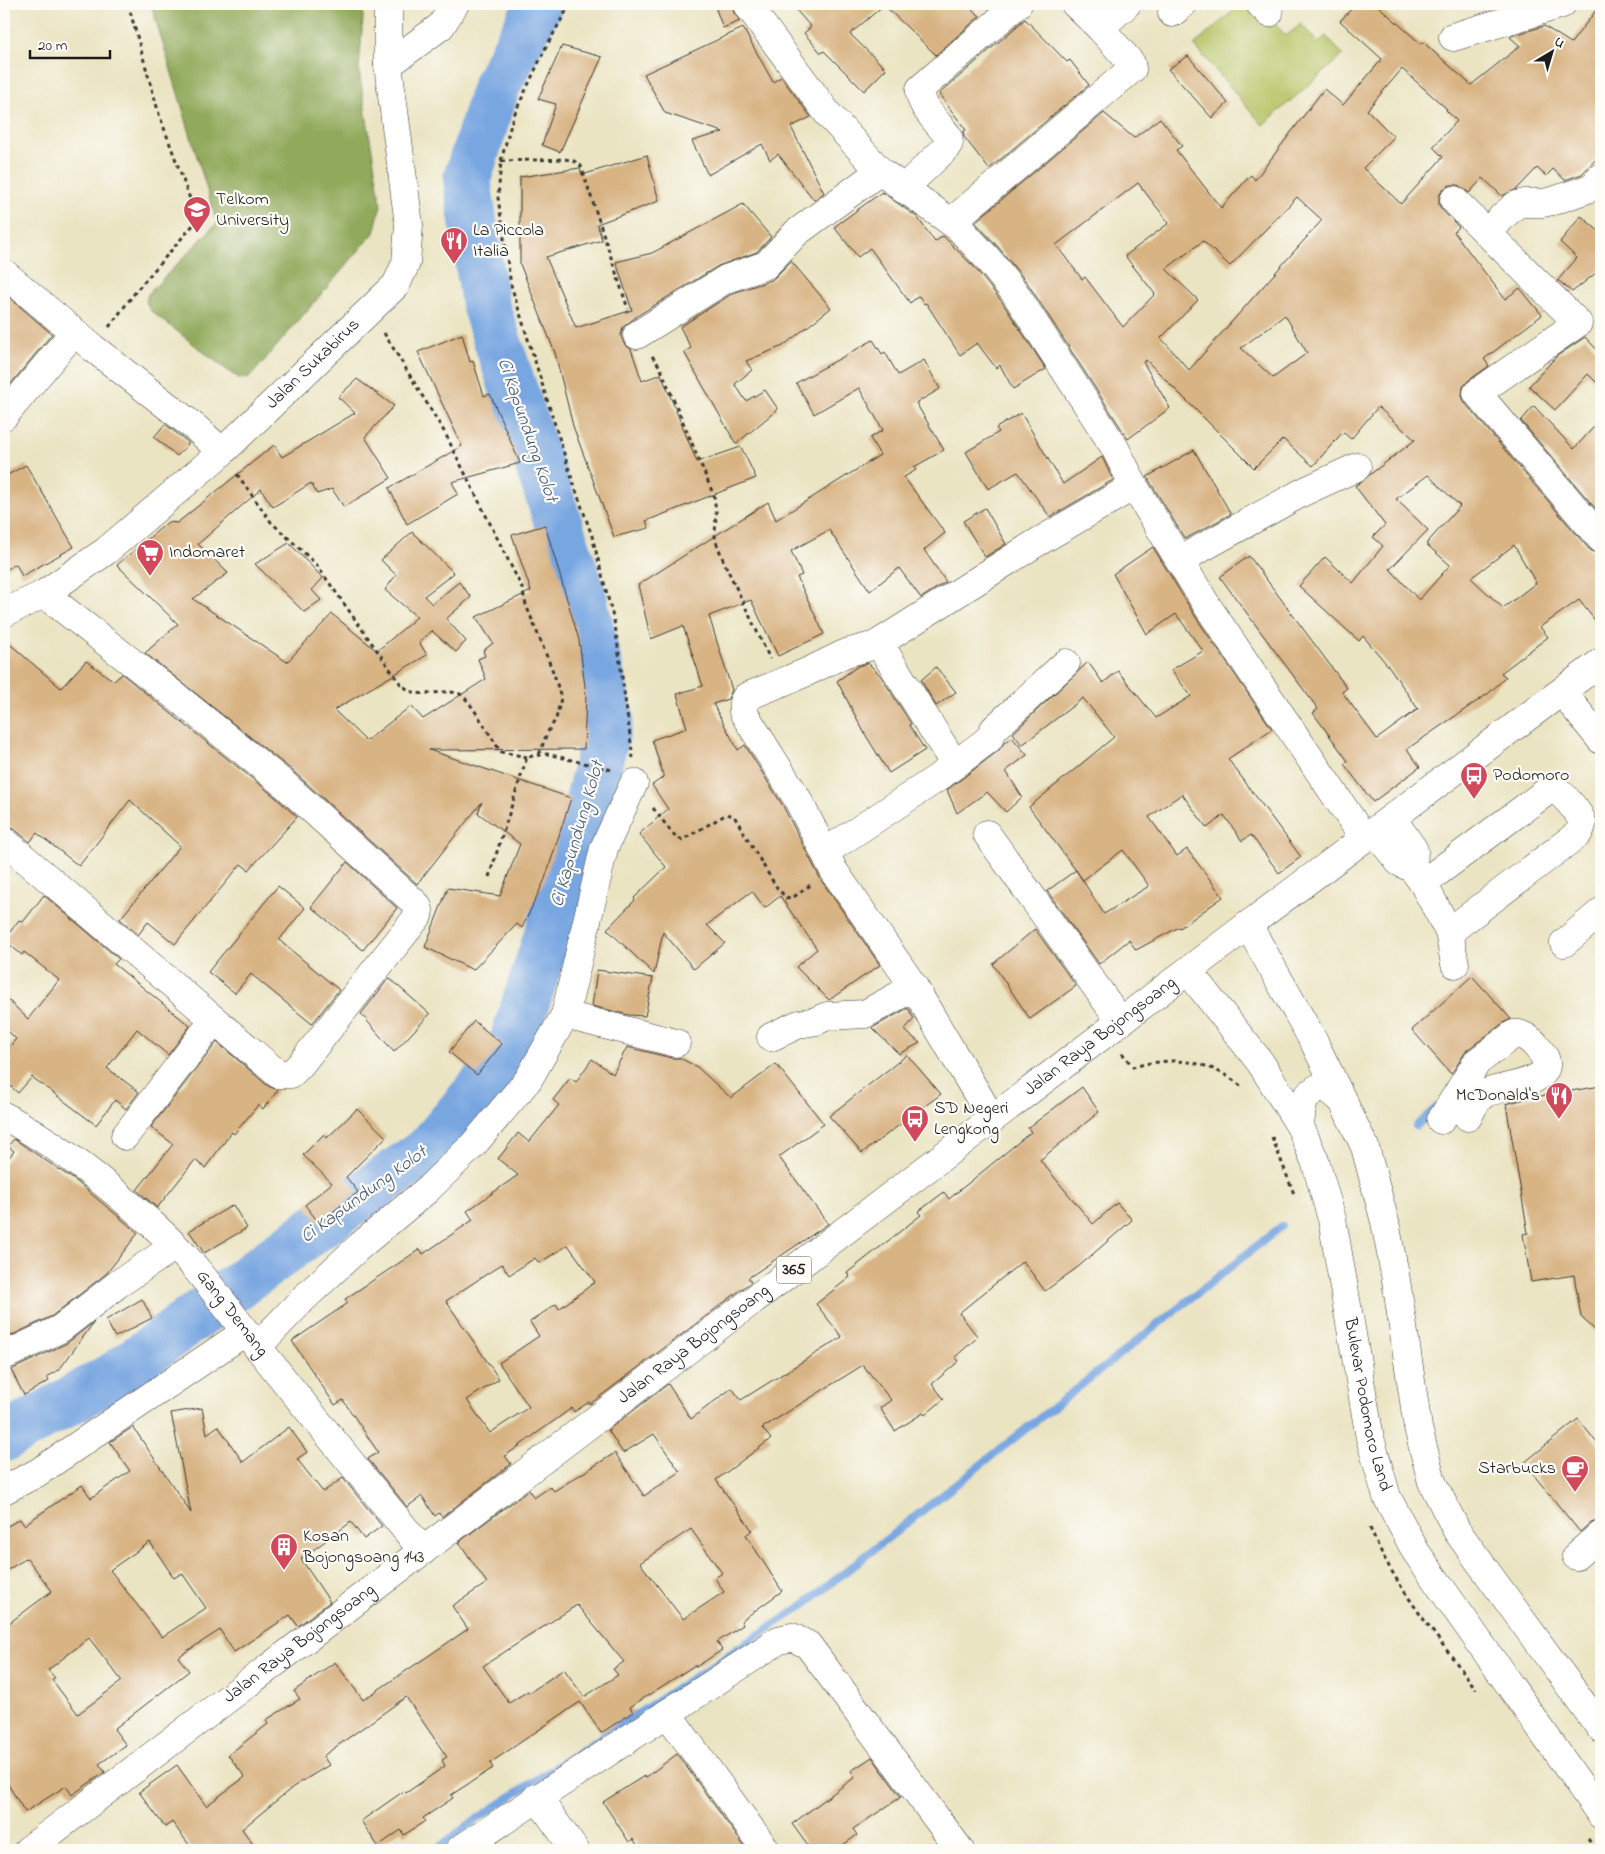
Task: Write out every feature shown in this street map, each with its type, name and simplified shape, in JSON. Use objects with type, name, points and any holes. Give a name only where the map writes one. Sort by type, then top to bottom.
[{"type":"street","name":"Jalan Sukabirus","points":[[4,613],[44,594],[106,551],[222,452],[396,285],[406,263],[409,225],[388,65],[388,12],[390,4]]},
{"type":"street","points":[[388,65],[441,26],[455,4]]},
{"type":"street","points":[[747,4],[828,114],[880,171],[951,222],[987,258],[1015,293],[1115,448],[1134,486],[1208,607],[1377,829],[1414,850],[1418,876],[1449,932],[1455,964]]},
{"type":"street","points":[[903,189],[949,143],[948,136],[922,102],[919,95],[920,90],[1018,4]]},
{"type":"street","points":[[951,222],[1132,69],[1131,63],[1100,28],[1075,4]]},
{"type":"street","points":[[1100,28],[1127,4]]},
{"type":"street","points":[[1453,37],[1562,4]]},
{"type":"street","points":[[637,336],[726,279],[766,265],[796,233],[880,171]]},
{"type":"street","points":[[1488,234],[1503,216],[1516,205],[1524,202],[1542,203],[1553,201],[1593,186],[1601,177]]},
{"type":"street","points":[[1454,200],[1578,324],[1478,394],[1601,539]]},
{"type":"street","points":[[4,273],[83,340],[197,429],[222,452]]},
{"type":"street","points":[[4,416],[83,340]]},
{"type":"street","points":[[1180,560],[1303,492],[1357,467]]},
{"type":"street","points":[[992,1119],[914,987],[829,862],[797,798],[743,712],[743,702],[746,698],[846,653],[879,643],[1033,545],[1134,486]]},
{"type":"street","points":[[4,841],[278,1074],[291,1074],[418,916],[419,910],[417,905],[276,778],[44,594]]},
{"type":"street","points":[[879,643],[955,765]]},
{"type":"street","name":"Jalan Raya Bojongsoang","points":[[28,1850],[1248,925],[1601,662]]},
{"type":"street","points":[[829,862],[989,739],[994,729],[1066,663]]},
{"type":"street","points":[[1562,692],[1601,740]]},
{"type":"street","points":[[4,1490],[37,1473],[303,1299],[361,1245],[428,1189],[473,1145],[528,1080],[565,1015],[604,848],[625,777]]},
{"type":"street","points":[[1418,876],[1546,792],[1556,790],[1563,793],[1582,822],[1582,828],[1578,834],[1449,932]]},
{"type":"street","points":[[987,834],[1121,1022]]},
{"type":"street","points":[[1564,943],[1601,912]]},
{"type":"street","points":[[1248,925],[1314,1042],[1365,1147],[1396,1280],[1418,1428],[1432,1482],[1457,1531],[1601,1729]]},
{"type":"street","name":"Bulevar Podomoro Land","points":[[1188,971],[1260,1062],[1300,1126],[1315,1161],[1332,1219],[1370,1438],[1387,1497],[1416,1552],[1600,1810]]},
{"type":"street","points":[[771,1037],[799,1024],[827,1016],[865,1014],[914,987]]},
{"type":"street","points":[[565,1015],[676,1043]]},
{"type":"street","points":[[125,1136],[214,1020]]},
{"type":"street","points":[[1441,1120],[1477,1062],[1514,1034],[1518,1033],[1529,1038],[1545,1056],[1547,1065],[1542,1075],[1530,1081],[1485,1093],[1476,1103],[1468,1118]]},
{"type":"street","points":[[1300,1126],[1303,1104],[1312,1091],[1320,1087],[1330,1090],[1344,1102]]},
{"type":"street","name":"Gang Demang","points":[[4,1116],[30,1130],[79,1162],[150,1222],[175,1246],[197,1270],[247,1335],[423,1551]]},
{"type":"street","points":[[4,1356],[60,1329],[118,1284],[175,1246]]},
{"type":"street","points":[[1576,1556],[1601,1534]]},
{"type":"street","points":[[459,1850],[537,1797],[779,1640],[792,1637],[808,1644],[960,1850]]},
{"type":"street","points":[[667,1713],[766,1850]]},
{"type":"street","points":[[537,1797],[575,1850]]},
{"type":"path","points":[[83,340],[137,290],[194,224],[194,210],[159,114],[128,4]]},
{"type":"path","points":[[570,4],[546,47],[513,117],[501,161],[498,198],[511,285],[570,473],[592,536],[615,625],[634,768],[625,777]]},
{"type":"path","points":[[501,161],[565,159],[574,161],[581,166],[637,336],[660,367],[716,503],[715,539],[780,682]]},
{"type":"path","points":[[370,309],[445,433],[522,588],[526,605],[554,674],[561,698],[556,719],[547,733],[539,755]]},
{"type":"path","points":[[222,452],[271,522],[316,564],[402,686],[412,692],[450,692],[459,694],[468,703],[501,752],[527,757],[546,754],[576,760],[625,777],[678,839],[682,840],[727,814],[734,816],[775,885],[786,898],[795,896],[829,862]]},
{"type":"path","points":[[489,876],[527,757]]},
{"type":"green space","points":[[151,4],[364,4],[359,71],[381,205],[374,233],[250,377],[241,379],[232,374],[151,311],[146,302],[148,294],[217,223]]},
{"type":"green space","points":[[1241,4],[1257,4],[1286,36],[1301,24],[1318,43],[1326,36],[1343,55],[1263,125],[1194,45]]},
{"type":"building","points":[[714,4],[732,4],[734,13],[740,21],[723,28]]},
{"type":"building","points":[[791,4],[966,4],[980,16],[936,55],[884,5],[850,34],[886,69],[864,91],[824,51],[821,53],[804,33],[811,27]]},
{"type":"building","points":[[1356,4],[1376,4],[1421,44],[1423,42],[1471,85],[1520,46],[1511,36],[1544,26],[1571,43],[1601,4],[1601,154],[1582,174],[1565,180],[1553,169],[1546,176],[1537,168],[1517,189],[1502,196],[1483,178],[1469,193],[1458,185],[1450,185],[1443,189],[1439,196],[1439,205],[1459,227],[1454,232],[1505,299],[1520,288],[1542,315],[1484,359],[1489,366],[1468,381],[1463,387],[1462,396],[1465,403],[1589,549],[1601,554],[1601,628],[1579,600],[1540,627],[1548,637],[1501,673],[1506,677],[1489,693],[1407,749],[1420,767],[1373,802],[1344,764],[1348,761],[1313,713],[1318,709],[1220,577],[1249,556],[1347,688],[1342,692],[1377,739],[1418,709],[1390,668],[1363,636],[1359,641],[1299,586],[1325,557],[1353,583],[1383,546],[1373,537],[1385,525],[1355,486],[1415,440],[1378,407],[1351,439],[1343,432],[1313,466],[1283,439],[1254,468],[1146,360],[1143,362],[1170,408],[1128,439],[1028,284],[975,222],[1104,113],[1134,138],[1160,118],[1182,146],[1176,150],[1221,208],[1251,175],[1255,180],[1324,89],[1343,105],[1382,59],[1340,21]],"holes":[[[1402,69],[1447,109],[1457,121],[1433,147],[1443,157],[1401,204],[1363,168],[1394,137],[1367,110]],[[1138,183],[1169,223],[1125,256],[1155,294],[1123,327],[1085,277],[1082,279],[1056,245]],[[1297,197],[1322,220],[1189,370],[1161,338],[1198,300],[1166,269],[1203,241],[1230,266]],[[1285,315],[1307,353],[1273,378],[1241,348]],[[1428,475],[1460,506],[1426,544],[1450,565],[1419,600],[1390,569],[1428,530],[1396,499]],[[1514,545],[1536,583],[1503,608],[1471,578]]]},
{"type":"building","points":[[1025,19],[1067,62],[1070,60],[1089,85],[989,169],[964,137],[963,132],[966,130],[939,94]]},
{"type":"building","points":[[743,28],[773,82],[781,77],[811,117],[791,127],[824,193],[814,200],[778,154],[770,160],[762,144],[708,175],[692,141],[723,132],[665,113],[644,74]]},
{"type":"building","points":[[562,46],[602,57],[560,152],[542,145],[556,104],[538,99]]},
{"type":"building","points":[[1188,56],[1228,103],[1212,118],[1168,69]]},
{"type":"building","points":[[647,155],[659,201],[597,224],[602,240],[546,257],[576,328],[632,310],[616,262],[652,253],[743,204],[771,237],[757,252],[718,266],[637,316],[623,327],[621,336],[624,344],[631,349],[642,381],[661,374],[697,462],[741,447],[756,478],[646,521],[649,528],[614,537],[573,426],[555,353],[520,264],[520,177],[580,168],[582,175]]},
{"type":"building","points":[[882,192],[917,217],[935,242],[943,236],[975,268],[1002,302],[1046,369],[1013,389],[1000,365],[996,368],[977,343],[960,355],[926,303],[924,304],[919,296],[910,303],[870,248],[858,257],[834,227]]},
{"type":"building","points":[[1581,216],[1601,233],[1601,269],[1572,292],[1558,280],[1577,258],[1560,242]]},
{"type":"building","points":[[791,261],[831,308],[783,346],[746,361],[752,370],[735,384],[746,401],[765,390],[778,409],[736,444],[684,352],[691,348],[680,327],[733,293],[772,280]]},
{"type":"building","points":[[4,293],[52,334],[4,392]]},
{"type":"building","points":[[462,334],[470,362],[473,361],[484,396],[490,394],[520,463],[452,482],[458,494],[407,524],[389,488],[462,446],[418,352]]},
{"type":"building","points":[[1585,337],[1601,354],[1601,387],[1588,374],[1555,410],[1529,386],[1557,356]]},
{"type":"building","points":[[873,340],[882,354],[885,352],[898,375],[924,360],[940,389],[916,403],[944,450],[914,467],[916,470],[904,477],[945,533],[924,550],[946,582],[921,598],[899,568],[870,591],[829,530],[791,551],[802,575],[797,577],[824,634],[778,656],[751,600],[709,616],[732,690],[728,699],[713,704],[738,750],[745,745],[783,806],[821,880],[880,965],[829,1000],[796,967],[817,949],[780,896],[765,908],[752,891],[707,925],[725,943],[694,969],[663,932],[654,974],[607,929],[635,900],[634,898],[666,867],[639,834],[668,809],[652,785],[664,777],[652,740],[687,728],[677,694],[703,686],[683,626],[651,639],[638,585],[768,502],[776,520],[880,455],[870,438],[883,430],[859,388],[814,414],[796,383]]},
{"type":"building","points":[[357,379],[394,406],[365,437],[391,478],[344,507],[332,489],[317,494],[311,483],[273,507],[261,489],[198,544],[228,573],[193,599],[287,662],[332,614],[377,651],[417,617],[385,590],[396,575],[381,560],[412,532],[454,573],[424,596],[432,604],[459,582],[471,597],[446,619],[466,641],[456,652],[432,631],[419,642],[427,655],[334,710],[366,741],[411,706],[423,719],[486,679],[478,659],[485,656],[483,651],[493,643],[476,617],[531,591],[512,535],[545,525],[579,640],[586,694],[584,749],[429,750],[571,798],[545,879],[522,928],[517,924],[473,970],[425,947],[448,888],[500,896],[520,844],[478,813],[482,802],[417,884],[294,772],[145,653],[178,624],[117,565],[168,522],[177,523],[274,445],[282,457],[355,413],[338,397]]},
{"type":"building","points":[[1534,406],[1574,449],[1601,419],[1601,515],[1521,421]]},
{"type":"building","points":[[1021,413],[1063,484],[1102,457],[1113,480],[1050,517],[1018,472],[988,489],[966,452],[999,432],[996,428]]},
{"type":"building","points":[[165,424],[189,443],[177,456],[154,437]]},
{"type":"building","points":[[1194,450],[1231,514],[1185,539],[1147,477]]},
{"type":"building","points":[[26,465],[74,547],[22,576],[16,564],[4,571],[4,477]]},
{"type":"building","points":[[985,508],[1006,544],[985,557],[963,521]]},
{"type":"building","points":[[289,543],[323,578],[312,590],[321,600],[304,612],[255,564]]},
{"type":"building","points":[[1153,547],[1195,616],[1272,729],[1228,759],[1301,857],[1279,873],[1251,835],[1242,841],[1224,815],[1207,828],[1182,794],[1149,817],[1177,856],[1187,849],[1223,897],[1180,928],[1136,950],[1129,940],[1099,964],[1047,891],[1076,870],[1029,807],[1114,737],[1083,698],[1022,745],[1013,733],[1088,662],[1103,683],[1118,671],[1156,718],[1191,696],[1171,670],[1203,651],[1176,614],[1147,634],[1113,574]],"holes":[[[1123,850],[1149,886],[1104,914],[1078,874],[1083,880]]]},
{"type":"building","points":[[4,639],[61,688],[86,661],[114,681],[122,674],[274,796],[297,817],[249,870],[241,864],[175,944],[148,922],[138,935],[120,919],[180,846],[130,800],[79,866],[37,833],[30,842],[14,829],[4,826]]},
{"type":"building","points":[[868,663],[881,676],[925,750],[889,773],[865,734],[837,681],[858,666]]},
{"type":"building","points":[[936,667],[956,692],[936,706],[921,680]]},
{"type":"building","points":[[1012,737],[1027,755],[1006,771],[1022,797],[1006,812],[987,792],[957,813],[947,790],[998,751]]},
{"type":"building","points":[[347,862],[397,908],[363,950],[311,907]]},
{"type":"building","points":[[278,886],[305,908],[279,940],[339,990],[312,1024],[251,974],[235,993],[208,972]]},
{"type":"building","points":[[44,895],[119,959],[114,964],[190,1026],[168,1055],[137,1029],[107,1068],[139,1092],[126,1109],[115,1100],[96,1125],[32,1077],[18,1093],[4,1080],[4,1053],[16,1039],[4,1027],[4,996],[28,1019],[59,980],[24,952],[22,955],[4,940],[19,920],[23,922]]},
{"type":"building","points":[[1035,929],[1076,986],[1030,1019],[993,964]]},
{"type":"building","points":[[597,970],[653,978],[645,1016],[629,1015],[592,1006]]},
{"type":"building","points":[[1472,976],[1511,1019],[1467,1050],[1451,1074],[1412,1030]]},
{"type":"building","points":[[389,978],[430,1014],[394,1052],[361,1014]]},
{"type":"building","points":[[908,1008],[914,1019],[904,1030],[920,1043],[899,1054],[872,1028]]},
{"type":"building","points":[[474,1021],[502,1044],[477,1075],[449,1052]]},
{"type":"building","points":[[217,1042],[268,1086],[278,1090],[263,1109],[258,1105],[234,1134],[232,1132],[205,1168],[195,1160],[157,1208],[137,1190],[173,1144],[151,1127]]},
{"type":"building","points":[[627,1047],[672,1058],[680,1058],[697,1067],[731,1098],[776,1064],[824,1124],[779,1157],[828,1224],[748,1278],[751,1282],[590,1404],[589,1402],[574,1412],[572,1408],[505,1456],[511,1464],[442,1517],[439,1513],[435,1516],[422,1496],[407,1507],[368,1459],[378,1452],[343,1400],[335,1405],[292,1341],[348,1303],[345,1299],[420,1249],[423,1254],[473,1220],[467,1211],[518,1175],[498,1159],[518,1133],[529,1142],[559,1105],[553,1100],[570,1078],[576,1082],[592,1059],[613,1074]],"holes":[[[568,1245],[595,1282],[559,1309],[556,1304],[530,1322],[539,1336],[499,1363],[529,1407],[490,1433],[467,1400],[499,1379],[446,1301],[502,1264],[509,1275],[535,1258],[539,1263]]]},
{"type":"building","points":[[907,1055],[941,1094],[862,1153],[829,1116]]},
{"type":"building","points":[[1601,1086],[1601,1336],[1581,1317],[1574,1275],[1531,1282],[1523,1234],[1528,1233],[1506,1104],[1529,1098]]},
{"type":"building","points":[[1082,1087],[1099,1112],[1040,1160],[1093,1224],[1117,1203],[1132,1220],[1078,1267],[1045,1291],[1023,1261],[959,1313],[978,1337],[955,1357],[959,1361],[932,1384],[944,1399],[925,1415],[923,1413],[895,1431],[880,1408],[891,1400],[863,1365],[762,1428],[771,1439],[716,1480],[752,1530],[746,1535],[782,1591],[741,1621],[743,1625],[717,1642],[722,1650],[630,1707],[633,1712],[601,1733],[580,1702],[490,1763],[493,1768],[451,1795],[453,1798],[423,1818],[425,1821],[404,1835],[401,1830],[378,1846],[361,1821],[404,1791],[406,1793],[445,1766],[442,1760],[447,1757],[406,1697],[323,1756],[329,1765],[293,1787],[242,1829],[257,1850],[193,1850],[172,1822],[165,1827],[139,1792],[177,1765],[206,1806],[245,1777],[228,1755],[268,1724],[266,1720],[300,1699],[294,1691],[335,1662],[363,1700],[468,1629],[452,1606],[487,1583],[459,1542],[529,1490],[534,1498],[550,1487],[554,1491],[615,1453],[644,1496],[680,1472],[654,1434],[623,1453],[608,1430],[668,1384],[691,1419],[732,1388],[741,1400],[842,1337],[816,1304],[850,1277],[847,1273],[921,1215],[918,1212],[944,1192],[949,1199],[1031,1132],[1028,1128]],"holes":[[[691,1529],[722,1573],[715,1578],[724,1592],[683,1619],[640,1563]],[[577,1605],[624,1662],[613,1669],[618,1675],[584,1697],[564,1669],[529,1693],[528,1691],[509,1703],[483,1666]]]},
{"type":"building","points":[[357,1109],[386,1137],[346,1177],[358,1192],[319,1223],[305,1205],[332,1183],[303,1155],[324,1134],[327,1138]]},
{"type":"building","points":[[14,1139],[76,1181],[138,1233],[107,1273],[52,1316],[4,1339],[4,1164],[14,1151],[8,1146]]},
{"type":"building","points":[[233,1205],[247,1228],[204,1253],[189,1231]]},
{"type":"building","points":[[142,1299],[152,1318],[115,1337],[106,1320]]},
{"type":"building","points":[[94,1322],[59,1370],[47,1377],[49,1381],[24,1395],[11,1370],[67,1343]]},
{"type":"building","points":[[202,1408],[207,1434],[218,1426],[243,1462],[289,1427],[307,1452],[297,1459],[323,1492],[343,1478],[382,1526],[364,1539],[351,1522],[301,1559],[330,1602],[298,1626],[290,1615],[234,1652],[220,1630],[178,1657],[189,1671],[114,1729],[126,1745],[99,1764],[105,1772],[72,1795],[66,1786],[25,1812],[4,1778],[4,1627],[52,1591],[27,1558],[4,1572],[4,1528],[20,1519],[24,1525],[82,1485],[91,1498],[130,1471],[110,1442],[133,1427],[191,1513],[171,1413]],"holes":[[[150,1542],[174,1578],[182,1573],[206,1608],[162,1637],[110,1570]],[[89,1638],[122,1681],[78,1714],[52,1680],[55,1678],[48,1670]]]},
{"type":"building","name":"Starbucks","points":[[1578,1419],[1601,1448],[1601,1519],[1591,1522],[1580,1532],[1524,1463]]},
{"type":"building","points":[[677,1754],[747,1850],[641,1850],[633,1839],[629,1842],[603,1802],[644,1776],[645,1778]]},
{"type":"building","points":[[872,1757],[901,1797],[853,1829],[857,1835],[836,1850],[811,1850],[792,1824],[855,1777],[851,1771]]},
{"type":"waterway","name":"Ci Kapundung Kolot","points":[[4,1438],[117,1374],[338,1212],[429,1149],[509,1054],[579,840],[610,717],[582,594],[485,304],[467,179],[496,87],[539,4]]},
{"type":"waterway","points":[[1416,1126],[1437,1107]]},
{"type":"waterway","points":[[435,1850],[478,1818],[801,1607],[1282,1226]]},
{"type":"place","name":"Telkom University","points":[[197,234]]},
{"type":"place","name":"La Piccola Italia","points":[[454,265]]},
{"type":"place","name":"Indomaret","points":[[150,577]]},
{"type":"place","name":"Podomoro","points":[[1474,800]]},
{"type":"place","name":"McDonald's","points":[[1559,1120]]},
{"type":"place","name":"SD Negeri Lengkong","points":[[915,1143]]},
{"type":"place","name":"Starbucks","points":[[1575,1493]]},
{"type":"place","name":"Kosan Bojongsoang 143","points":[[284,1571]]}]
